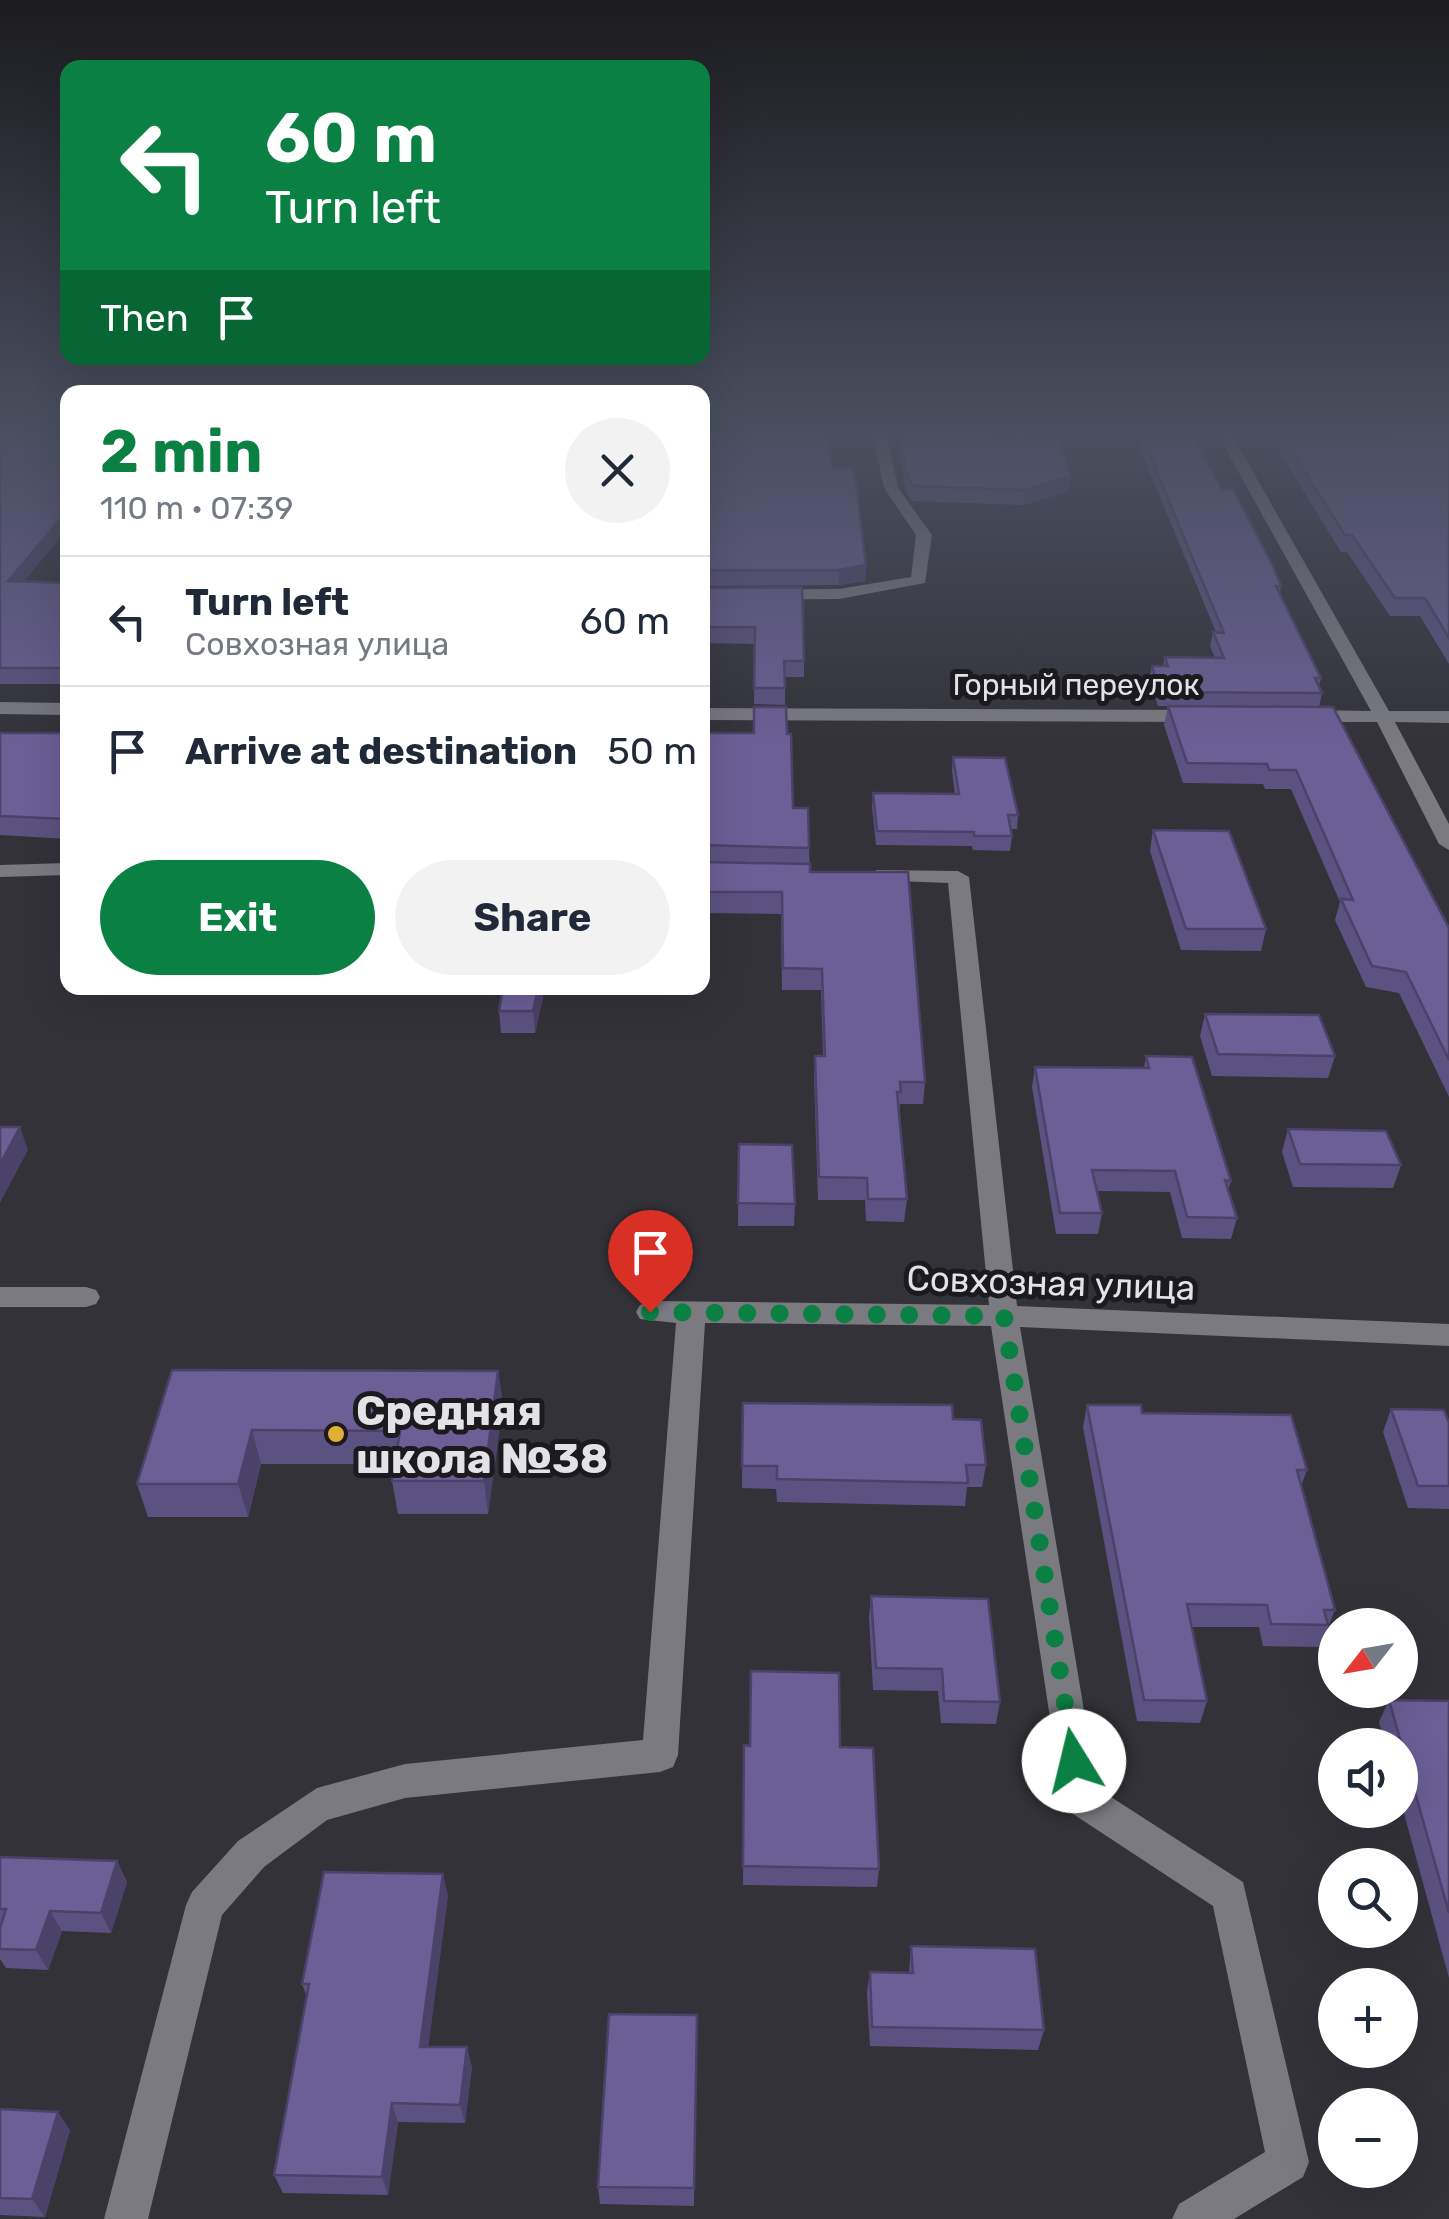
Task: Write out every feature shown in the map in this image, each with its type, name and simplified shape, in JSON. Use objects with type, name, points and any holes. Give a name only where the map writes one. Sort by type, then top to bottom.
[{"type":"street","points":[[710,596],[833,596],[884,590],[919,580],[924,539]]},
{"type":"street","points":[[1284,539],[1449,844]]},
{"type":"street","points":[[0,708],[60,709]]},
{"type":"street","name":"Горный переулок","points":[[710,714],[1208,716]]},
{"type":"street","points":[[1286,716],[1449,717]]},
{"type":"street","points":[[0,870],[60,870]]},
{"type":"street","points":[[860,875],[958,877],[1004,1316],[1080,1798],[1230,1895],[1288,2162],[1194,2219]]},
{"type":"street","points":[[0,1296],[86,1297]]},
{"type":"street","name":"Совхозная улица","points":[[650,1312],[1004,1316],[1449,1335]]},
{"type":"street","points":[[126,2219],[205,1905],[252,1854],[316,1805],[405,1781],[660,1755],[690,1313]]},
{"type":"building","points":[[0,539],[44,539],[8,581],[60,583],[60,668],[0,668]]},
{"type":"building","points":[[710,539],[863,539],[866,565],[839,570],[710,570]]},
{"type":"building","points":[[1184,539],[1259,539],[1281,586],[1276,586],[1321,678],[1315,678],[1322,693],[1160,692],[1152,666],[1168,666],[1165,657],[1224,658],[1213,632],[1224,633]]},
{"type":"building","points":[[1354,539],[1449,539],[1449,638],[1425,598],[1395,598]]},
{"type":"building","points":[[802,587],[804,661],[784,661],[785,688],[754,688],[755,627],[710,627],[710,588]]},
{"type":"building","points":[[1168,706],[1333,707],[1449,928],[1449,1060],[1406,972],[1372,966],[1341,899],[1353,900],[1296,770],[1269,770],[1267,764],[1187,763]]},
{"type":"building","points":[[754,707],[786,707],[787,734],[791,734],[793,808],[808,808],[809,848],[710,845],[710,733],[754,733]]},
{"type":"building","points":[[0,733],[60,733],[60,819],[0,816]]},
{"type":"building","points":[[953,757],[1005,758],[1018,815],[1008,815],[1012,836],[877,831],[873,793],[959,794]]},
{"type":"building","points":[[1153,830],[1229,831],[1266,929],[1186,929]]},
{"type":"building","points":[[710,862],[810,864],[810,872],[908,872],[925,1082],[900,1082],[901,1092],[897,1092],[907,1199],[868,1199],[867,1178],[819,1177],[815,1056],[825,1056],[822,969],[783,968],[782,892],[710,892]]},
{"type":"building","points":[[502,995],[536,995],[533,1011],[499,1011]]},
{"type":"building","points":[[1205,1014],[1319,1015],[1335,1056],[1218,1054]]},
{"type":"building","points":[[1146,1056],[1192,1057],[1231,1181],[1225,1180],[1237,1218],[1187,1217],[1175,1171],[1092,1170],[1102,1213],[1060,1213],[1035,1067],[1149,1068]]},
{"type":"building","points":[[0,1127],[20,1127],[0,1164]]},
{"type":"building","points":[[1288,1129],[1386,1131],[1401,1165],[1300,1164]]},
{"type":"building","points":[[739,1144],[792,1145],[795,1204],[738,1203]]},
{"type":"building","points":[[172,1370],[498,1371],[484,1481],[392,1481],[400,1431],[252,1430],[238,1484],[137,1484]]},
{"type":"building","points":[[743,1403],[952,1405],[953,1419],[981,1420],[986,1465],[966,1465],[968,1483],[777,1479],[777,1466],[742,1466]]},
{"type":"building","points":[[1087,1405],[1141,1405],[1142,1413],[1291,1415],[1307,1470],[1297,1470],[1334,1608],[1318,1608],[1318,1625],[1271,1624],[1267,1605],[1187,1604],[1207,1701],[1144,1700]]},
{"type":"building","points":[[1391,1409],[1444,1410],[1449,1423],[1449,1486],[1418,1486]]},
{"type":"building","points":[[871,1596],[988,1599],[1000,1702],[944,1701],[942,1669],[876,1668]]},
{"type":"building","points":[[751,1671],[839,1673],[840,1747],[873,1748],[879,1869],[743,1866],[744,1745],[750,1746]]},
{"type":"building","points":[[1418,1700],[1449,1701],[1449,1913],[1418,1803],[1418,1728],[1397,1728],[1391,1708],[1418,1708]]},
{"type":"building","points":[[0,1857],[117,1861],[101,1913],[50,1911],[36,1950],[0,1949],[0,1928],[6,1909],[0,1909]]},
{"type":"building","points":[[324,1872],[443,1874],[420,2047],[467,2047],[460,2105],[392,2103],[382,2177],[274,2175],[309,1984],[302,1984]]},
{"type":"building","points":[[911,1946],[1035,1949],[1044,2030],[872,2027],[870,1972],[913,1973]]},
{"type":"building","points":[[609,2014],[697,2015],[694,2188],[598,2187]]},
{"type":"building","points":[[0,2109],[58,2112],[32,2199],[0,2198]]},
{"type":"place","name":"Средняя школа №38","points":[[336,1434]]},
{"type":"route","points":[[650,1312],[1004,1316],[1074,1761]]}]
